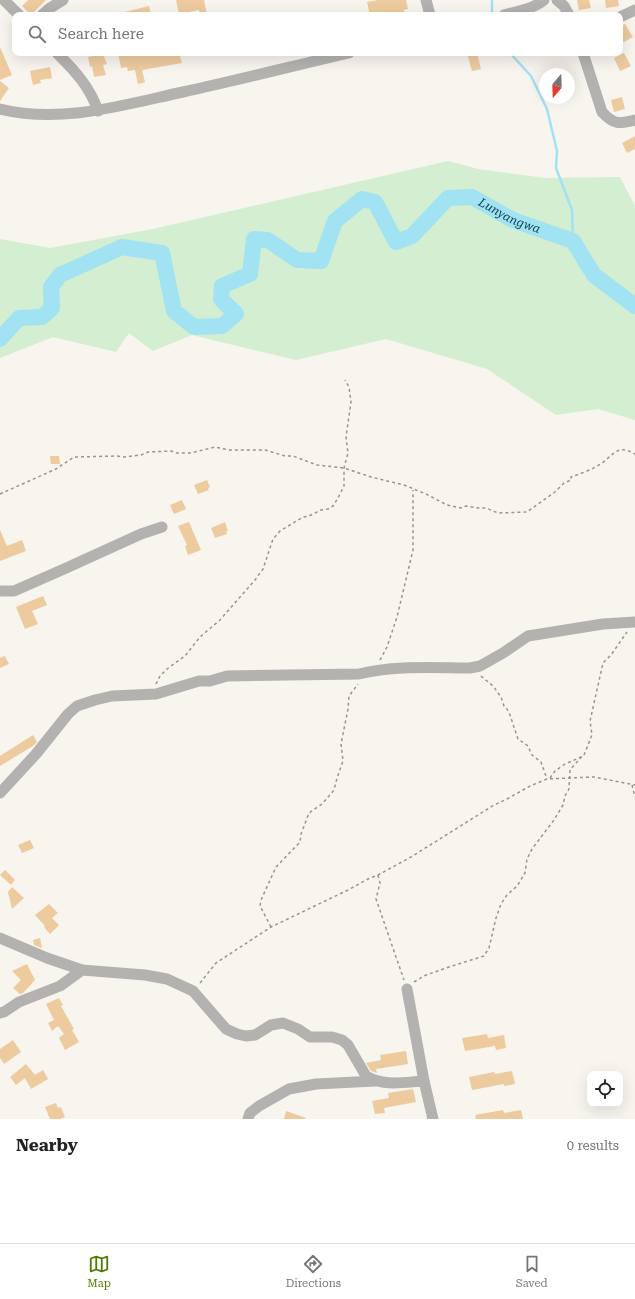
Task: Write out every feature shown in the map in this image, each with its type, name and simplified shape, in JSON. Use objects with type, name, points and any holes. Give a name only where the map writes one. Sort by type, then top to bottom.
[{"type":"street","points":[[4,0],[16,12]]},
{"type":"street","points":[[45,12],[63,0]]},
{"type":"street","points":[[426,0],[429,12]]},
{"type":"street","points":[[516,12],[531,8],[544,0]]},
{"type":"street","points":[[558,0],[567,12]]},
{"type":"street","points":[[623,16],[635,10],[631,0]]},
{"type":"street","points":[[60,56],[78,75],[94,99],[98,111]]},
{"type":"street","points":[[0,109],[36,115],[98,111],[336,56]]},
{"type":"street","points":[[584,56],[602,112],[616,123],[635,120]]},
{"type":"street","points":[[0,590],[14,591],[140,534],[162,527]]},
{"type":"street","points":[[0,793],[36,754],[68,714],[77,706],[95,700],[112,696],[156,694],[199,681],[210,681],[227,676],[359,674],[396,669],[470,668],[480,666],[528,636],[603,624],[635,622]]},
{"type":"street","points":[[0,938],[47,958],[82,970],[144,975],[167,979],[193,991],[226,1029],[237,1034],[246,1036],[255,1035],[271,1025],[283,1023],[298,1029],[310,1037],[332,1037],[342,1040],[348,1045],[366,1076],[375,1080],[389,1083],[424,1081]]},
{"type":"street","points":[[0,1013],[19,1002],[60,986],[82,970]]},
{"type":"street","points":[[407,989],[424,1081],[433,1119]]},
{"type":"street","points":[[248,1119],[250,1113],[259,1106],[289,1089],[316,1084],[375,1080]]},
{"type":"path","points":[[147,694],[160,676],[190,651],[200,637],[220,620],[255,580],[263,568],[273,539],[280,530],[304,517],[333,506],[344,486],[344,468],[348,453],[346,436],[351,402],[349,387],[345,380]]},
{"type":"path","points":[[0,494],[56,469],[74,457],[117,456],[124,458],[141,455],[148,452],[171,451],[177,453],[191,453],[215,447],[229,450],[265,450],[285,456],[293,456],[317,466],[344,468],[370,477],[404,485],[447,505],[461,508],[466,506],[486,508],[498,513],[527,512],[555,492],[564,482],[571,480],[571,477],[599,466],[614,452],[628,450],[635,454]]},
{"type":"path","points":[[271,927],[260,906],[261,900],[276,867],[300,842],[301,834],[309,813],[322,804],[334,790],[343,761],[341,744],[348,710],[349,696],[383,658],[397,617],[412,550],[413,490]]},
{"type":"path","points":[[378,875],[380,883],[376,899],[407,989],[415,980],[484,956],[489,948],[501,904],[519,882],[524,873],[527,859],[532,849],[554,820],[563,805],[565,796],[569,789],[570,770],[583,755],[592,735],[590,721],[603,663],[611,655],[635,622]]},
{"type":"path","points":[[470,668],[473,674],[483,677],[493,686],[501,697],[504,706],[508,709],[518,738],[528,746],[532,756],[541,762],[548,779]]},
{"type":"path","points":[[548,779],[555,771],[583,755]]},
{"type":"path","points":[[193,991],[216,963],[271,927],[411,858],[494,805],[530,786],[548,779],[594,777],[634,785],[635,797]]},
{"type":"green space","points":[[448,161],[478,169],[545,178],[620,177],[635,206],[635,420],[598,409],[556,415],[487,369],[386,339],[296,360],[192,335],[153,351],[129,333],[116,352],[53,337],[0,358],[0,239],[50,248],[153,229]]},
{"type":"building","points":[[28,0],[46,0],[34,12],[28,12],[22,6]]},
{"type":"building","points":[[176,0],[204,0],[206,12],[199,12],[199,10],[179,12]]},
{"type":"building","points":[[378,0],[406,0],[408,9],[404,10],[404,12],[369,12],[367,2]]},
{"type":"building","points":[[577,0],[589,0],[591,8],[579,10]]},
{"type":"building","points":[[605,0],[618,0],[619,6],[606,8]]},
{"type":"building","points":[[149,6],[150,12],[125,12]]},
{"type":"building","points":[[625,24],[633,37],[624,42],[623,40],[623,25]]},
{"type":"building","points":[[0,47],[12,75],[0,80]]},
{"type":"building","points":[[623,54],[631,66],[620,71],[614,58],[623,56]]},
{"type":"building","points":[[104,56],[107,64],[103,65],[106,75],[94,77],[92,66],[90,67],[88,57]]},
{"type":"building","points":[[119,56],[180,56],[182,63],[142,70],[145,82],[138,84],[135,70],[128,71],[127,67],[121,68]]},
{"type":"building","points":[[468,56],[478,56],[481,69],[472,71]]},
{"type":"building","points":[[50,67],[52,78],[40,80],[41,83],[33,85],[30,71]]},
{"type":"building","points":[[0,81],[9,88],[0,101]]},
{"type":"building","points":[[622,97],[625,109],[614,112],[611,100]]},
{"type":"building","points":[[635,136],[635,149],[627,153],[622,143]]},
{"type":"building","points":[[50,456],[59,456],[60,464],[51,464]]},
{"type":"building","points":[[207,480],[210,487],[208,488],[209,490],[198,494],[194,485]]},
{"type":"building","points":[[182,500],[186,509],[174,514],[170,505]]},
{"type":"building","points":[[189,522],[201,550],[188,555],[185,546],[187,545],[178,526]]},
{"type":"building","points":[[225,522],[228,531],[226,531],[227,534],[215,538],[211,528]]},
{"type":"building","points":[[0,530],[7,546],[22,540],[26,551],[0,561]]},
{"type":"building","points":[[43,596],[47,605],[32,611],[38,624],[25,629],[16,607]]},
{"type":"building","points":[[5,656],[9,664],[0,668],[0,658]]},
{"type":"building","points":[[33,735],[37,742],[33,746],[0,766],[0,756]]},
{"type":"building","points":[[30,840],[34,848],[22,853],[18,845]]},
{"type":"building","points":[[5,870],[15,880],[11,885],[0,875]]},
{"type":"building","points":[[12,887],[24,898],[12,909],[8,892]]},
{"type":"building","points":[[49,904],[58,913],[52,918],[59,925],[50,934],[35,915]]},
{"type":"building","points":[[40,938],[42,948],[34,945],[33,940]]},
{"type":"building","points":[[27,964],[35,980],[23,993],[20,994],[13,988],[21,980],[12,971]]},
{"type":"building","points":[[59,998],[63,1005],[61,1006],[74,1029],[72,1030],[79,1042],[65,1050],[59,1038],[64,1034],[58,1026],[52,1031],[48,1023],[54,1020],[46,1004]]},
{"type":"building","points":[[487,1034],[488,1038],[504,1035],[506,1048],[496,1050],[495,1046],[465,1051],[462,1038]]},
{"type":"building","points":[[13,1040],[21,1052],[4,1064],[0,1058],[0,1049]]},
{"type":"building","points":[[406,1051],[408,1064],[376,1069],[377,1073],[371,1071],[366,1063],[381,1060],[380,1055]]},
{"type":"building","points":[[26,1064],[35,1075],[43,1070],[48,1079],[31,1089],[25,1078],[16,1085],[10,1077]]},
{"type":"building","points":[[512,1071],[515,1084],[504,1086],[504,1084],[472,1090],[469,1077],[494,1072],[495,1074]]},
{"type":"building","points":[[413,1089],[416,1102],[384,1108],[385,1113],[375,1114],[372,1101],[389,1098],[388,1093]]},
{"type":"building","points":[[56,1103],[58,1108],[61,1107],[65,1117],[60,1119],[50,1119],[45,1107]]},
{"type":"building","points":[[503,1110],[504,1113],[521,1110],[523,1119],[476,1119],[475,1115]]},
{"type":"building","points":[[286,1111],[306,1118],[284,1119]]},
{"type":"waterway","points":[[492,0],[492,12]]},
{"type":"waterway","points":[[513,56],[531,76],[547,109],[557,151],[556,168],[572,210],[573,241]]},
{"type":"waterway","name":"Lunyangwa","points":[[0,339],[19,318],[42,317],[52,308],[51,287],[60,275],[122,247],[162,253],[174,311],[194,327],[222,326],[236,314],[221,299],[222,286],[250,274],[254,239],[268,240],[297,260],[321,261],[335,221],[362,199],[375,202],[396,242],[412,236],[448,198],[472,197],[513,220],[573,241],[594,275],[635,306]]}]
